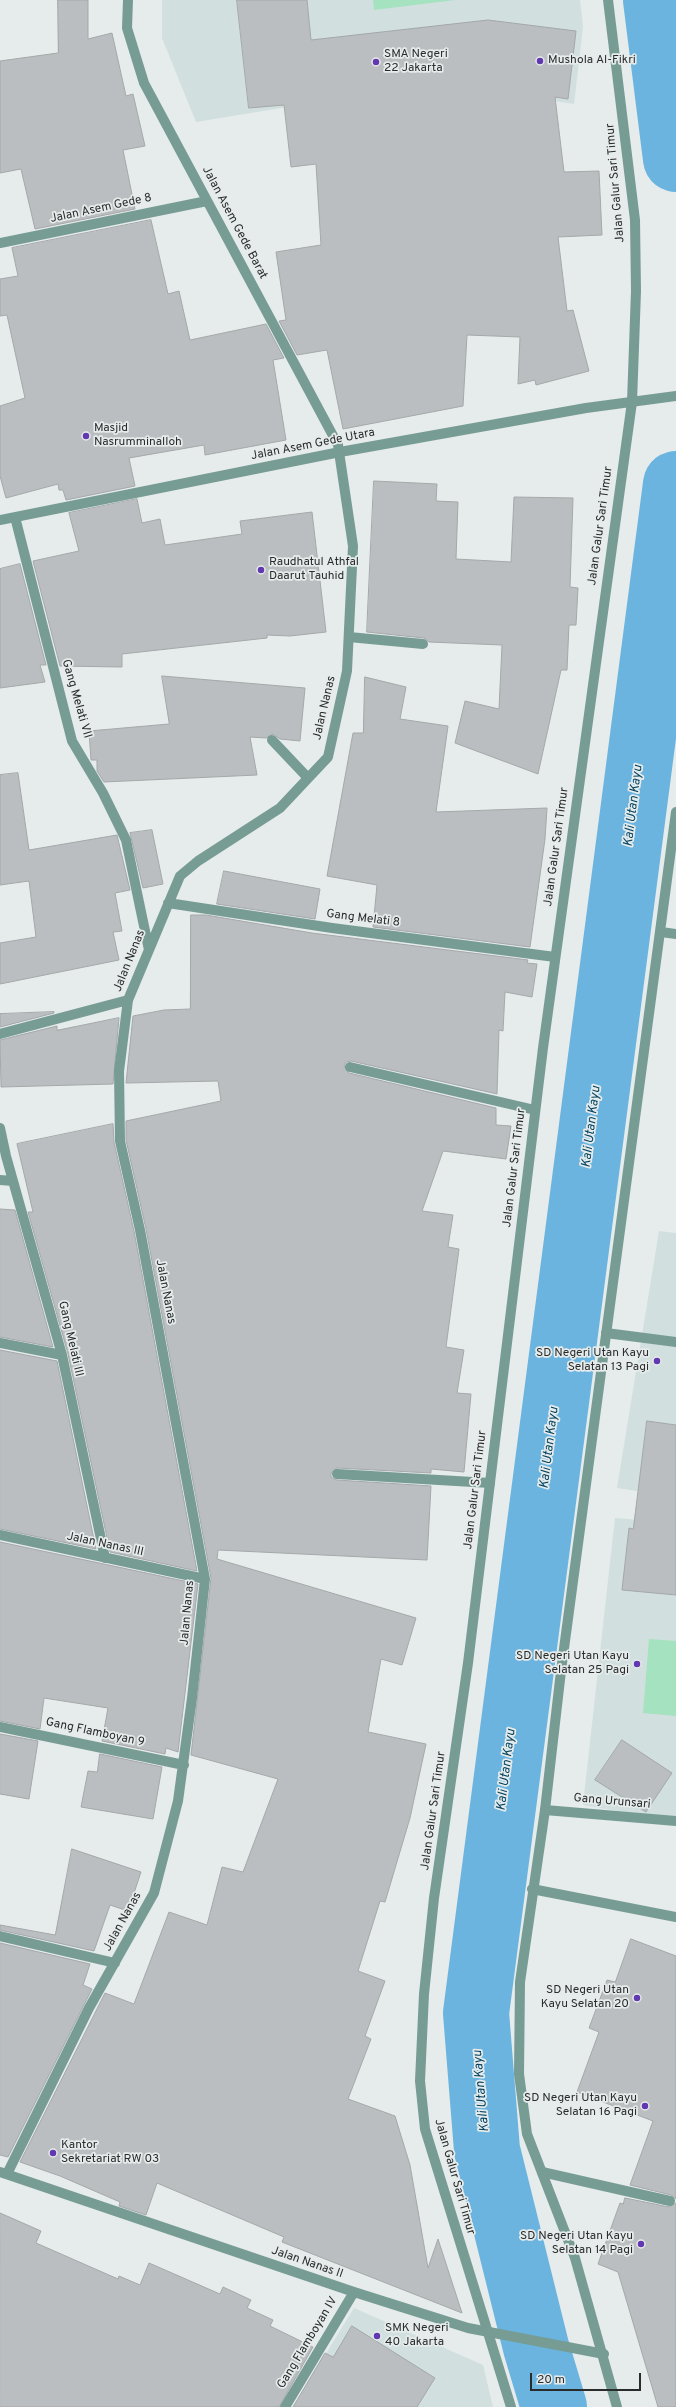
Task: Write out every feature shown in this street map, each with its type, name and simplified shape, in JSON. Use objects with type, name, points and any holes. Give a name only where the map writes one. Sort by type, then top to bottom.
[{"type":"street","name":"Jalan Asem Gede Barat","points":[[128,0],[127,28],[144,83],[340,452]]},
{"type":"street","name":"Jalan Galur Sari Timur","points":[[511,2407],[486,2333],[425,2129],[420,2081],[424,1994],[434,1898],[468,1663],[555,957],[632,402],[636,291],[635,220],[608,0]]},
{"type":"street","name":"Jalan Asem Gede 8","points":[[0,243],[207,201]]},
{"type":"street","name":"Jalan Asem Gede Utara","points":[[0,520],[340,452],[586,408],[676,396]]},
{"type":"street","name":"Jalan Nanas","points":[[3,2173],[89,2008],[154,1893],[178,1800],[184,1765],[205,1579],[140,1230],[120,1141],[119,1071],[128,1000],[180,876],[198,861],[280,808],[328,757],[347,671],[353,546],[340,452]]},
{"type":"street","name":"Gang Melati VII","points":[[16,517],[72,741],[103,793],[126,840],[149,950]]},
{"type":"street","points":[[349,637],[423,644]]},
{"type":"street","points":[[272,740],[308,778]]},
{"type":"street","points":[[617,2407],[604,2354],[576,2258],[527,2134],[519,2074],[520,1982],[532,1889],[545,1810],[606,1333],[676,812]]},
{"type":"street","name":"Gang Melati 8","points":[[168,903],[332,928],[555,957]]},
{"type":"street","points":[[661,932],[676,934]]},
{"type":"street","points":[[0,1034],[128,1000]]},
{"type":"street","points":[[350,1067],[536,1110]]},
{"type":"street","name":"Gang Melati III","points":[[0,1128],[13,1181],[62,1355],[105,1558]]},
{"type":"street","points":[[0,1180],[13,1181]]},
{"type":"street","points":[[606,1333],[676,1342]]},
{"type":"street","points":[[0,1343],[62,1355]]},
{"type":"street","points":[[337,1474],[490,1483]]},
{"type":"street","name":"Jalan Nanas III","points":[[0,1535],[205,1579]]},
{"type":"street","name":"Gang Flamboyan 9","points":[[0,1727],[184,1765]]},
{"type":"street","name":"Gang Urunsari","points":[[545,1810],[676,1821]]},
{"type":"street","points":[[532,1889],[676,1917]]},
{"type":"street","points":[[0,1936],[115,1963]]},
{"type":"street","points":[[542,2172],[670,2201]]},
{"type":"street","name":"Jalan Nanas II","points":[[3,2173],[354,2292],[486,2333],[579,2351],[604,2354]]},
{"type":"street","name":"Gang Flamboyan IV","points":[[285,2407],[354,2292]]},
{"type":"shaded area","name":"SMA Negeri 22 Jakarta","points":[[162,0],[580,0],[583,27],[574,104],[467,87],[281,108],[196,122],[162,38]]},
{"type":"shaded area","name":"SD Negeri Utan Kayu Selatan 13 Pagi","points":[[659,1231],[676,1233],[676,1497],[617,1488]]},
{"type":"shaded area","name":"SD Negeri Utan Kayu Selatan 25 Pagi","points":[[615,1518],[676,1523],[676,1819],[640,1815],[583,1805]]},
{"type":"shaded area","name":"SMK Negeri 40 Jakarta","points":[[354,2308],[483,2365],[493,2407],[293,2407]]},
{"type":"green space","points":[[373,0],[455,0],[374,10]]},
{"type":"green space","points":[[649,1639],[676,1641],[676,1716],[643,1713]]},
{"type":"building","points":[[58,0],[88,0],[88,39],[112,33],[126,96],[133,94],[145,146],[123,150],[135,209],[35,229],[21,169],[0,173],[0,61],[58,53]]},
{"type":"building","points":[[237,0],[307,0],[311,40],[488,20],[576,31],[568,99],[555,97],[564,172],[599,171],[602,235],[558,237],[567,311],[573,310],[589,371],[536,385],[535,380],[518,384],[520,337],[467,335],[463,406],[343,429],[327,350],[297,355],[279,321],[286,320],[276,252],[321,245],[316,164],[291,167],[284,105],[249,108]]},
{"type":"building","points":[[151,220],[168,294],[179,291],[190,340],[266,324],[284,358],[273,360],[286,440],[205,455],[204,445],[129,458],[135,486],[66,500],[63,490],[59,490],[58,484],[6,498],[0,476],[0,406],[25,398],[7,315],[0,316],[0,279],[18,276],[12,248]]},
{"type":"building","points":[[374,481],[437,484],[436,501],[458,502],[456,559],[511,562],[514,497],[573,498],[570,587],[578,588],[576,625],[569,625],[567,670],[561,670],[538,774],[455,743],[465,701],[499,709],[502,645],[429,642],[424,638],[367,632]]},
{"type":"building","points":[[137,499],[142,523],[160,519],[165,545],[242,534],[240,521],[312,512],[326,632],[290,636],[267,635],[267,638],[122,654],[122,667],[60,666],[33,561],[79,551],[69,513]]},
{"type":"building","points":[[20,564],[46,665],[40,665],[45,682],[0,688],[0,569]]},
{"type":"building","points":[[162,676],[305,688],[300,741],[280,739],[273,734],[266,738],[250,737],[257,775],[104,782],[97,771],[97,760],[91,760],[89,731],[169,724]]},
{"type":"building","points":[[365,677],[406,687],[400,719],[448,726],[436,812],[547,808],[545,839],[530,947],[373,927],[377,885],[327,876],[353,733],[363,733]]},
{"type":"building","points":[[18,773],[29,850],[117,835],[130,890],[115,893],[122,931],[113,932],[119,960],[0,984],[0,943],[36,937],[29,881],[0,885],[0,775]]},
{"type":"building","points":[[152,830],[163,884],[143,888],[130,833]]},
{"type":"building","points":[[224,871],[320,889],[315,919],[217,904]]},
{"type":"building","points":[[191,915],[206,915],[312,933],[528,960],[527,963],[537,964],[532,997],[505,992],[503,1031],[499,1030],[497,1094],[351,1061],[346,1062],[344,1066],[349,1073],[496,1108],[496,1125],[511,1126],[506,1159],[443,1151],[422,1211],[453,1215],[448,1247],[459,1249],[446,1347],[464,1350],[457,1393],[471,1394],[464,1472],[431,1469],[431,1473],[337,1468],[331,1473],[331,1477],[337,1480],[431,1486],[427,1560],[218,1550],[217,1559],[416,1618],[402,1665],[381,1659],[368,1732],[426,1744],[410,1818],[385,1902],[380,1901],[358,1971],[385,1981],[365,2036],[371,2039],[348,2099],[395,2116],[410,2165],[428,2268],[438,2239],[462,2313],[282,2242],[284,2237],[157,2183],[146,2215],[119,2206],[120,2202],[60,2176],[20,2162],[105,1993],[134,2004],[169,1912],[207,1925],[222,1867],[243,1872],[278,1779],[191,1755],[211,1578],[146,1229],[126,1140],[126,1121],[221,1101],[218,1081],[126,1083],[133,1016],[164,1010],[190,1009]]},
{"type":"building","points":[[54,1013],[0,1027],[0,1014]]},
{"type":"building","points":[[119,1018],[113,1084],[1,1087],[0,1040],[57,1026],[57,1030]]},
{"type":"building","points":[[113,1124],[114,1142],[134,1231],[197,1571],[110,1552],[68,1354],[28,1212],[33,1212],[17,1144]]},
{"type":"building","points":[[0,1209],[15,1210],[53,1347],[0,1337]]},
{"type":"building","points":[[0,1350],[57,1361],[96,1549],[0,1529]]},
{"type":"building","points":[[647,1421],[676,1425],[676,1595],[622,1590],[629,1528],[633,1529]]},
{"type":"building","points":[[0,1542],[198,1584],[178,1752],[166,1748],[165,1754],[102,1741],[108,1708],[44,1698],[40,1729],[0,1721]]},
{"type":"building","points":[[0,1734],[38,1741],[29,1799],[0,1794]]},
{"type":"building","points":[[622,1740],[672,1773],[646,1812],[595,1780]]},
{"type":"building","points":[[100,1754],[162,1767],[153,1819],[81,1807],[88,1771],[97,1772]]},
{"type":"building","points":[[72,1849],[141,1872],[128,1911],[110,1905],[94,1951],[0,1930],[0,1925],[55,1935]]},
{"type":"building","points":[[631,1939],[676,1956],[676,2199],[671,2195],[630,2185],[653,2121],[577,2092],[599,2032],[589,2028],[607,1980],[615,1982]]},
{"type":"building","points":[[0,1943],[90,1964],[83,1985],[92,1989],[8,2157],[0,2155]]},
{"type":"building","points":[[625,2198],[669,2207],[676,2203],[676,2407],[658,2407],[618,2272],[598,2264],[620,2203],[623,2204]]},
{"type":"building","points":[[0,2213],[41,2231],[36,2243],[118,2279],[119,2276],[140,2285],[149,2263],[220,2294],[223,2287],[251,2300],[247,2308],[273,2320],[270,2326],[313,2347],[279,2407],[0,2407]]},
{"type":"building","points":[[352,2326],[435,2378],[417,2407],[293,2407],[325,2353],[333,2357]]},
{"type":"waterway","name":"Kali Utan Kayu","points":[[656,0],[676,159]]},
{"type":"waterway","name":"Kali Utan Kayu","points":[[554,2407],[536,2347],[487,2150],[476,2013],[676,484]]},
{"type":"place","name":"Mushola Al-Fikri","points":[[540,61]]},
{"type":"place","name":"SMA Negeri 22 Jakarta","points":[[376,62]]},
{"type":"place","name":"Masjid Nasrumminalloh","points":[[86,436]]},
{"type":"place","name":"Raudhatul Athfal Daarut Tauhid","points":[[261,570]]},
{"type":"place","name":"SD Negeri Utan Kayu Selatan 13 Pagi","points":[[657,1361]]},
{"type":"place","name":"SD Negeri Utan Kayu Selatan 25 Pagi","points":[[637,1664]]},
{"type":"place","name":"SD Negeri Utan Kayu Selatan 20","points":[[637,1998]]},
{"type":"place","name":"SD Negeri Utan Kayu Selatan 16 Pagi","points":[[645,2106]]},
{"type":"place","name":"Kantor Sekretariat RW 03","points":[[53,2153]]},
{"type":"place","name":"SD Negeri Utan Kayu Selatan 14 Pagi","points":[[641,2244]]},
{"type":"place","name":"SMK Negeri 40 Jakarta","points":[[377,2336]]}]
